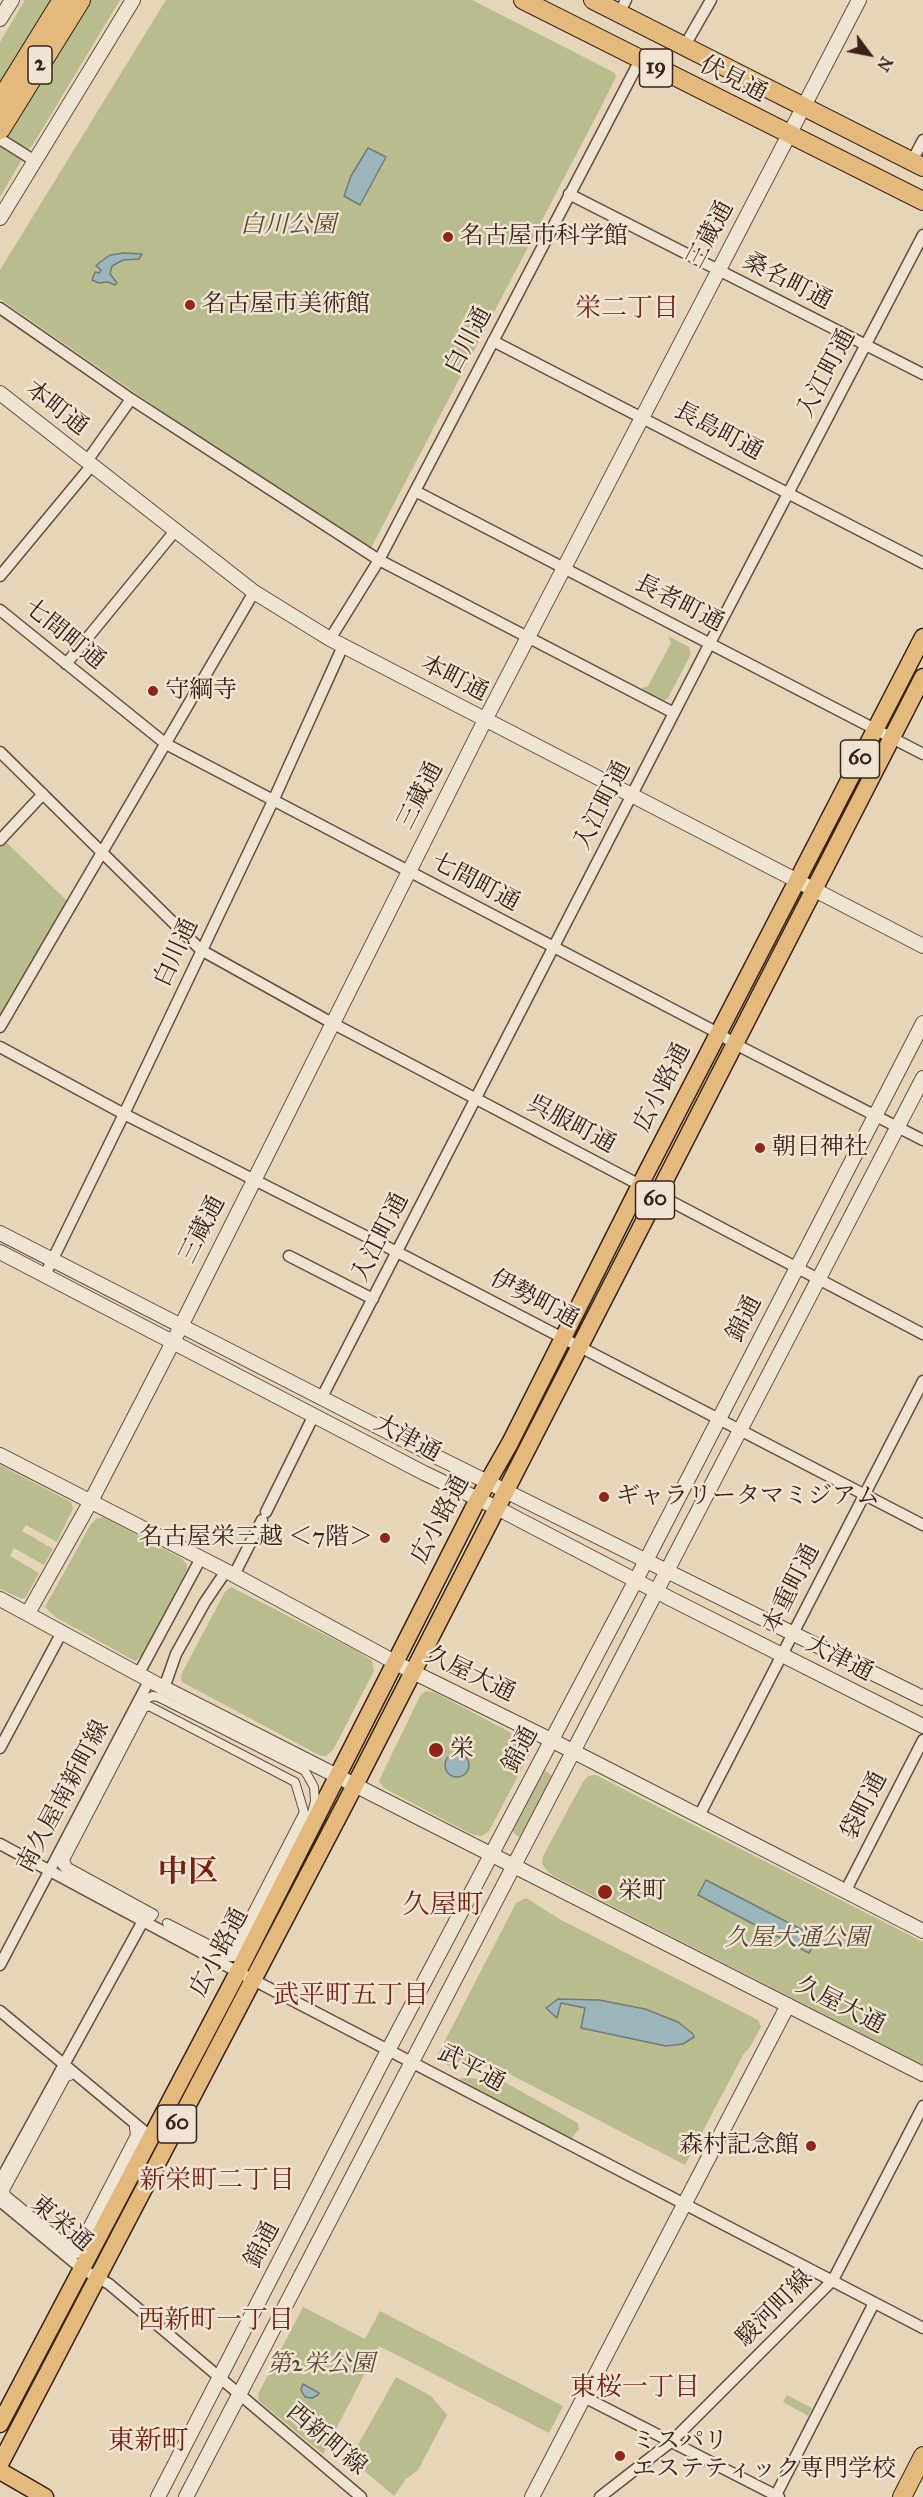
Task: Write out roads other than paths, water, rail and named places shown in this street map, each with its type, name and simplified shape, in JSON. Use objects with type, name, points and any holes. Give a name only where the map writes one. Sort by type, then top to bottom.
[{"type":"highway","name":"2","points":[[0,102],[63,0]]},
{"type":"highway","name":"2","points":[[0,129],[80,0]]},
{"type":"highway","name":"伏見通","points":[[523,0],[923,201]]},
{"type":"highway","name":"伏見通","points":[[593,0],[622,7],[684,47],[917,164]]},
{"type":"highway","points":[[902,2497],[923,2456]]},
{"type":"main road","name":"広小路通","points":[[0,2464],[97,2278],[395,1662],[563,1340],[640,1185],[923,637]]},
{"type":"main road","name":"広小路通","points":[[0,2424],[82,2269],[142,2136],[245,1975],[355,1785],[923,677]]},
{"type":"main road","points":[[0,2471],[45,2497]]},
{"type":"street","points":[[0,218],[133,0]]},
{"type":"street","points":[[684,47],[711,0]]},
{"type":"street","name":"三蔵通","points":[[28,1613],[91,1501],[173,1342],[485,720],[859,0]]},
{"type":"street","name":"白川通","points":[[330,639],[379,560],[640,60]]},
{"type":"street","points":[[0,139],[35,161]]},
{"type":"street","points":[[917,164],[923,140]]},
{"type":"street","name":"桑名町通","points":[[569,194],[923,374]]},
{"type":"street","name":"入江町通","points":[[322,1397],[923,235]]},
{"type":"street","points":[[0,308],[131,399],[379,560],[675,713]]},
{"type":"street","name":"長島町通","points":[[493,340],[923,563]]},
{"type":"street","name":"本町通","points":[[0,393],[255,592],[330,639],[923,946]]},
{"type":"street","points":[[0,576],[90,463],[131,399]]},
{"type":"street","name":"長者町通","points":[[415,491],[923,754]]},
{"type":"street","points":[[66,664],[176,531]]},
{"type":"street","points":[[0,1027],[255,592]]},
{"type":"street","name":"七間町通","points":[[0,610],[166,744],[718,1033],[735,1044],[923,1140]]},
{"type":"street","name":"白川通","points":[[45,1275],[273,801],[343,646]]},
{"type":"street","name":"呉服町通","points":[[0,752],[201,950],[332,1023],[658,1194],[795,1269],[923,1334]]},
{"type":"street","points":[[0,840],[43,794]]},
{"type":"street","name":"錦通","points":[[158,2497],[388,2050],[636,1580],[923,1023]]},
{"type":"street","name":"伊勢町通","points":[[0,1047],[124,1114],[397,1252],[923,1525]]},
{"type":"street","name":"錦通","points":[[186,2497],[923,1078]]},
{"type":"street","name":"大津通","points":[[0,1233],[506,1490],[923,1698]]},
{"type":"street","name":"大津通","points":[[0,1252],[477,1501],[497,1508],[655,1591],[923,1726]]},
{"type":"street","points":[[290,1256],[373,1299]]},
{"type":"street","name":"本重町通","points":[[699,1816],[863,1494],[923,1382]]},
{"type":"street","points":[[164,1688],[176,1654],[204,1602],[230,1573],[264,1516],[314,1414]]},
{"type":"street","name":"久屋大通","points":[[0,1455],[230,1573],[413,1672],[551,1740],[923,1931]]},
{"type":"street","name":"南久屋南新町線","points":[[0,1965],[50,1871],[201,1558]]},
{"type":"street","name":"久屋大通","points":[[0,1599],[143,1678],[923,2074]]},
{"type":"street","points":[[0,1748],[62,1632]]},
{"type":"street","points":[[153,1696],[305,1771],[314,1787],[315,1795],[312,1814],[238,1954],[231,1958],[223,1957],[169,1928],[168,1922],[224,1952],[234,1948],[304,1812],[295,1782],[149,1706],[144,1708],[64,1860],[68,1867],[154,1914],[149,1917],[63,1870],[61,1862],[142,1705],[153,1696]]},
{"type":"street","name":"袋町通","points":[[845,1892],[923,1740]]},
{"type":"street","name":"武平通","points":[[0,1844],[457,2087],[923,2328]]},
{"type":"street","points":[[0,2181],[143,1921]]},
{"type":"street","points":[[532,2497],[788,2005]]},
{"type":"street","points":[[0,2011],[63,2064],[142,2136]]},
{"type":"street","points":[[142,2136],[77,2247],[70,2247],[6,2195],[4,2190],[66,2077],[70,2076],[65,2073],[0,2194],[69,2251],[80,2254],[138,2142],[140,2136],[134,2128],[142,2136]]},
{"type":"street","name":"駿河町線","points":[[600,2497],[672,2441],[833,2280],[923,2106]]},
{"type":"street","name":"東栄通","points":[[0,2201],[82,2269],[97,2278]]},
{"type":"street","name":"西新町線","points":[[97,2278],[109,2284],[361,2497]]},
{"type":"street","points":[[584,2397],[777,2496],[874,2303]]},
{"type":"water","points":[[368,148],[386,157],[360,205],[344,196],[351,176]]},
{"type":"water","points":[[142,254],[139,259],[123,260],[112,266],[110,274],[117,283],[115,285],[92,280],[95,272],[99,273],[101,270],[96,266],[99,263],[110,255]]},
{"type":"water","points":[[457,1753],[465,1757],[469,1765],[465,1773],[457,1777],[449,1773],[445,1765],[449,1757]]},
{"type":"water","points":[[706,1880],[818,1938],[809,1953],[698,1895]]},
{"type":"water","points":[[558,1999],[599,2000],[645,2009],[678,2022],[694,2037],[683,2044],[666,2046],[581,2028],[585,2008],[561,2003],[557,2018],[546,2008]]},
{"type":"water","points":[[303,2384],[319,2393],[318,2395],[312,2398],[305,2397],[301,2390]]},
{"type":"place","name":"名古屋市科学館","points":[[448,237]]},
{"type":"place","name":"名古屋市美術館","points":[[190,305]]},
{"type":"place","name":"守綱寺","points":[[153,691]]},
{"type":"place","name":"朝日神社","points":[[760,1148]]},
{"type":"place","name":"ギャラリータマミジアム","points":[[604,1497]]},
{"type":"place","name":"名古屋栄三越 ＜7階＞","points":[[385,1538]]},
{"type":"place","name":"栄","points":[[436,1750]]},
{"type":"place","name":"栄町","points":[[605,1892]]},
{"type":"place","name":"森村記念館","points":[[811,2146]]},
{"type":"place","name":"ミスパリ エステティック専門学校","points":[[620,2456]]},
{"type":"district","name":"栄二丁目","points":[[627,310]]},
{"type":"district","name":"中区","points":[[188,1874]]},
{"type":"district","name":"久屋町","points":[[443,1906]]},
{"type":"district","name":"武平町五丁目","points":[[351,1997]]},
{"type":"district","name":"新栄町二丁目","points":[[217,2182]]},
{"type":"district","name":"西新町一丁目","points":[[216,2322]]},
{"type":"district","name":"東桜一丁目","points":[[635,2389]]},
{"type":"district","name":"東新町","points":[[148,2442]]},
{"type":"park label","name":"白川公園","points":[[288,226]]},
{"type":"park label","name":"久屋大通公園","points":[[797,1939]]},
{"type":"park label","name":"第2栄公園","points":[[321,2365]]}]
